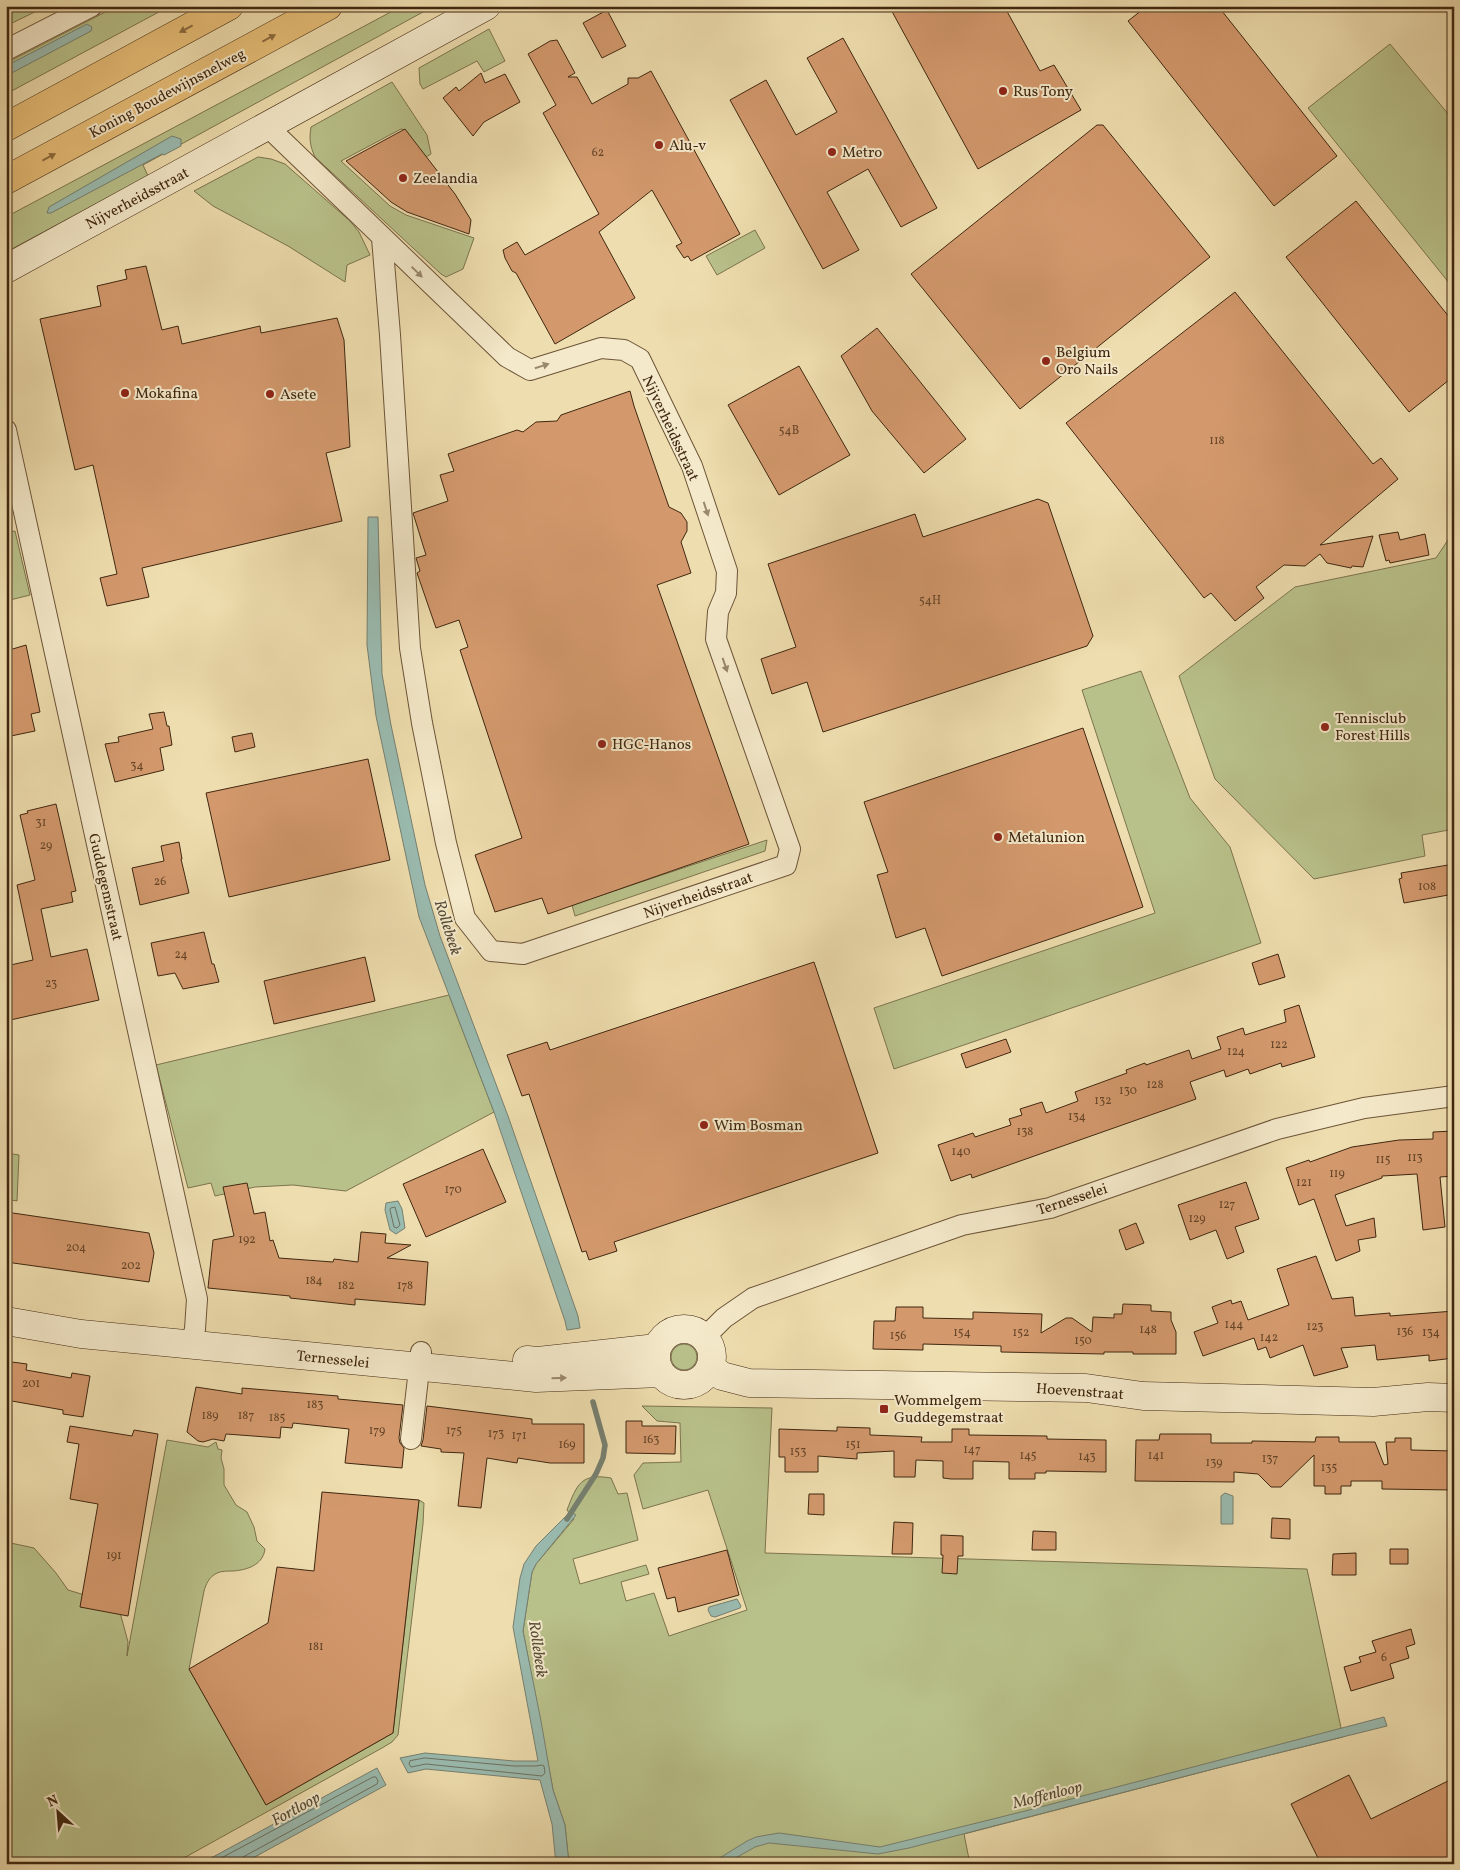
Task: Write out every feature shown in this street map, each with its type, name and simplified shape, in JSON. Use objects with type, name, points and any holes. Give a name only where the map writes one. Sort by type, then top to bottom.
[{"type":"highway","points":[[6,127],[229,6]]},
{"type":"highway","name":"Koning Boudewijnsnelweg","points":[[6,180],[328,6]]},
{"type":"street","points":[[6,50],[92,6]]},
{"type":"street","name":"Nijverheidsstraat","points":[[6,269],[486,6]]},
{"type":"street","name":"Nijverheidsstraat","points":[[268,127],[507,358],[530,370],[601,348],[624,350],[640,359],[692,466],[727,571],[726,593],[718,612],[716,639],[790,849],[786,865],[523,954],[491,951],[465,918],[444,833],[422,723],[410,648],[382,238]]},
{"type":"street","name":"Guddegemstraat","points":[[6,430],[197,1299],[194,1337]]},
{"type":"street","name":"Ternesselei","points":[[704,1338],[724,1318],[753,1298],[962,1225],[1050,1208],[1277,1129],[1364,1108],[1454,1096]]},
{"type":"street","name":"Ternesselei","points":[[6,1306],[194,1337],[420,1360],[536,1378],[659,1361]]},
{"type":"street","name":"Ternesselei","points":[[6,1321],[81,1334],[194,1337]]},
{"type":"street","points":[[687,1329],[696,1332],[704,1338],[710,1346],[712,1356],[710,1367],[699,1380],[692,1384],[674,1383],[659,1361],[662,1340],[669,1333],[687,1329]]},
{"type":"street","points":[[412,1439],[420,1360]]},
{"type":"street","name":"Hoevenstraat","points":[[710,1367],[722,1376],[749,1383],[1086,1388],[1143,1396],[1373,1402],[1428,1397],[1454,1398]]},
{"type":"green space","points":[[6,6],[47,6],[6,26]]},
{"type":"green space","points":[[117,6],[170,6],[6,94],[6,63]]},
{"type":"green space","points":[[402,6],[434,6],[143,165],[148,176],[6,252],[6,217]]},
{"type":"green space","points":[[489,29],[505,61],[484,72],[477,61],[423,89],[420,84],[419,68]]},
{"type":"green space","points":[[1390,44],[1454,121],[1454,289],[1308,108]]},
{"type":"green space","points":[[392,82],[427,135],[431,154],[426,157],[405,130],[401,129],[341,161],[390,206],[406,215],[474,238],[463,269],[446,277],[315,157],[312,149],[310,139],[311,127]]},
{"type":"green space","points":[[258,157],[285,164],[350,221],[359,232],[370,255],[347,265],[345,282],[288,246],[213,206],[194,191]]},
{"type":"green space","points":[[755,230],[765,248],[717,275],[706,256]]},
{"type":"green space","points":[[15,531],[30,595],[6,601],[6,533]]},
{"type":"green space","name":"Tennisclub Forest Hills","points":[[1454,531],[1454,829],[1422,835],[1425,856],[1314,879],[1215,779],[1179,676],[1295,587],[1436,558]]},
{"type":"green space","points":[[1141,671],[1190,798],[1230,847],[1261,943],[894,1069],[874,1008],[1155,913],[1082,690]]},
{"type":"green space","points":[[767,840],[765,851],[575,916],[572,905]]},
{"type":"green space","points":[[449,995],[494,1112],[346,1191],[293,1185],[255,1187],[215,1196],[211,1183],[188,1188],[156,1065]]},
{"type":"green space","points":[[6,1153],[19,1155],[17,1201],[6,1199]]},
{"type":"green space","points":[[684,1344],[693,1348],[697,1357],[693,1366],[684,1370],[675,1366],[671,1357],[675,1348]]},
{"type":"green space","points":[[642,1406],[772,1408],[765,1553],[1307,1569],[1343,1737],[964,1834],[970,1864],[569,1864],[565,1825],[553,1790],[523,1631],[532,1572],[536,1564],[574,1519],[567,1510],[577,1487],[582,1482],[593,1477],[611,1478],[618,1494],[627,1493],[638,1540],[573,1559],[580,1584],[646,1565],[649,1574],[621,1582],[626,1601],[654,1593],[669,1636],[747,1610],[708,1490],[643,1509],[634,1475],[643,1463],[681,1462],[680,1423],[657,1421]]},
{"type":"green space","points":[[167,1440],[208,1447],[216,1442],[218,1449],[222,1450],[224,1485],[236,1505],[247,1512],[254,1527],[257,1541],[265,1549],[261,1559],[254,1566],[219,1572],[208,1581],[204,1591],[189,1669],[266,1805],[393,1733],[419,1500],[424,1503],[398,1735],[392,1742],[382,1748],[173,1864],[6,1864],[6,1542],[34,1548],[68,1590],[118,1605],[128,1642],[127,1656]]},
{"type":"water","points":[[87,24],[92,27],[91,31],[6,76],[6,66]]},
{"type":"water","points":[[172,136],[181,139],[181,146],[164,155],[162,154],[51,213],[47,213],[49,207]]},
{"type":"water","points":[[368,517],[378,517],[382,674],[425,885],[440,936],[508,1116],[578,1316],[580,1328],[567,1330],[494,1112],[419,917],[376,716],[367,645]]},
{"type":"water","points":[[398,1201],[402,1209],[405,1228],[396,1234],[390,1230],[385,1210],[386,1203]]},
{"type":"water","points":[[1225,1493],[1233,1496],[1233,1524],[1221,1524],[1221,1496]]},
{"type":"water","points":[[570,1512],[576,1515],[536,1564],[532,1572],[523,1631],[553,1790],[565,1825],[569,1864],[556,1864],[552,1824],[540,1780],[426,1769],[408,1773],[400,1758],[425,1753],[514,1761],[538,1761],[513,1627],[520,1578],[524,1564],[536,1546]]},
{"type":"water","points":[[737,1599],[741,1606],[740,1608],[715,1617],[711,1616],[708,1610],[709,1607]]},
{"type":"water","points":[[1384,1717],[1387,1726],[909,1848],[878,1854],[769,1843],[755,1847],[725,1864],[710,1864],[747,1841],[756,1837],[779,1833],[880,1847]]},
{"type":"water","points":[[377,1768],[386,1785],[242,1864],[200,1864]]},
{"type":"building","name":"Rus Tony","points":[[889,6],[1004,6],[1040,71],[1054,65],[1081,110],[978,169]]},
{"type":"building","points":[[1147,6],[1218,6],[1337,156],[1274,206],[1128,21]]},
{"type":"building","points":[[607,10],[626,46],[602,58],[583,23]]},
{"type":"building","name":"Metro","points":[[843,38],[937,208],[901,227],[868,169],[827,192],[859,250],[823,269],[730,100],[766,80],[796,135],[837,112],[807,58]]},
{"type":"building","points":[[557,40],[575,73],[568,77],[577,77],[592,104],[628,84],[628,78],[638,78],[651,71],[740,234],[691,261],[688,256],[684,258],[676,246],[682,243],[652,190],[599,232],[635,298],[555,344],[516,273],[512,271],[503,250],[517,242],[525,255],[599,214],[543,113],[556,105],[528,54],[550,41]]},
{"type":"building","points":[[481,73],[485,83],[505,74],[520,102],[484,122],[473,136],[443,98],[456,87],[459,91]]},
{"type":"building","points":[[1097,125],[1103,125],[1210,257],[1020,409],[911,274]]},
{"type":"building","name":"Zeelandia","points":[[405,129],[455,194],[471,220],[469,234],[407,212],[391,202],[346,161]]},
{"type":"building","points":[[1356,201],[1454,323],[1454,376],[1409,412],[1286,257]]},
{"type":"building","points":[[146,266],[162,330],[178,326],[182,344],[260,326],[261,333],[337,318],[344,340],[350,447],[326,453],[342,521],[142,568],[149,597],[107,606],[100,578],[117,574],[93,465],[75,470],[40,319],[101,306],[97,286],[127,279],[125,270]]},
{"type":"building","points":[[1235,292],[1373,464],[1381,458],[1398,479],[1320,545],[1373,536],[1363,567],[1352,566],[1351,568],[1327,563],[1320,554],[1305,566],[1284,565],[1256,587],[1264,598],[1235,621],[1211,593],[1204,598],[1066,423]]},
{"type":"building","points":[[877,328],[966,439],[924,473],[872,411],[841,356]]},
{"type":"building","points":[[799,366],[850,455],[779,495],[728,405]]},
{"type":"building","name":"HGC-Hanos","points":[[630,391],[669,507],[681,513],[687,522],[687,531],[681,542],[691,573],[657,585],[749,844],[548,914],[542,898],[495,912],[475,855],[522,838],[460,650],[468,647],[459,620],[436,628],[417,573],[420,571],[416,558],[426,555],[413,513],[448,501],[440,475],[454,471],[448,454],[517,430],[523,432],[536,422],[557,421],[561,415]]},
{"type":"building","points":[[1038,499],[1048,503],[1093,636],[1087,646],[823,732],[807,682],[772,694],[761,659],[796,647],[768,564],[915,514],[923,537]]},
{"type":"building","points":[[1398,532],[1400,540],[1425,534],[1429,555],[1390,563],[1389,560],[1386,561],[1379,535]]},
{"type":"building","points":[[26,645],[40,712],[31,714],[35,731],[6,737],[6,651]]},
{"type":"building","points":[[164,712],[167,726],[169,726],[172,745],[160,748],[164,770],[115,782],[105,744],[119,742],[118,737],[153,729],[149,714]]},
{"type":"building","name":"Metalunion","points":[[1083,728],[1143,907],[942,976],[925,928],[896,938],[877,875],[888,872],[864,802]]},
{"type":"building","points":[[252,733],[255,747],[235,752],[232,737]]},
{"type":"building","points":[[368,759],[390,860],[229,897],[206,793]]},
{"type":"building","points":[[56,804],[76,891],[71,892],[73,902],[41,909],[51,957],[87,949],[99,1000],[6,1021],[6,966],[33,960],[17,885],[35,880],[20,815],[28,813],[27,811]]},
{"type":"building","points":[[179,842],[189,893],[140,905],[132,868],[164,861],[161,846]]},
{"type":"building","points":[[1454,864],[1454,894],[1404,903],[1399,879],[1402,878],[1401,873]]},
{"type":"building","points":[[204,932],[212,964],[214,964],[219,982],[183,989],[175,973],[158,976],[151,943]]},
{"type":"building","points":[[1278,954],[1285,977],[1259,985],[1252,963]]},
{"type":"building","points":[[365,957],[375,1001],[274,1024],[264,981]]},
{"type":"building","name":"Wim Bosman","points":[[814,962],[878,1153],[614,1242],[617,1251],[589,1260],[586,1251],[582,1252],[529,1094],[522,1096],[507,1055],[547,1042],[550,1050]]},
{"type":"building","points":[[1299,1005],[1315,1057],[1282,1067],[1281,1063],[1250,1074],[1248,1069],[1226,1077],[1224,1070],[1190,1082],[1196,1099],[972,1178],[971,1174],[951,1181],[938,1145],[973,1133],[975,1137],[1011,1125],[1009,1119],[1022,1115],[1020,1109],[1042,1102],[1046,1113],[1078,1101],[1075,1092],[1127,1073],[1126,1070],[1145,1063],[1146,1065],[1189,1050],[1192,1059],[1221,1049],[1217,1037],[1243,1028],[1245,1035],[1286,1022],[1284,1010]]},
{"type":"building","points":[[1006,1039],[1011,1052],[966,1068],[961,1054]]},
{"type":"building","points":[[1454,1131],[1454,1176],[1440,1177],[1445,1227],[1423,1230],[1417,1174],[1382,1176],[1382,1178],[1335,1195],[1346,1226],[1374,1218],[1376,1237],[1358,1240],[1360,1251],[1336,1261],[1314,1199],[1299,1205],[1286,1168],[1309,1160],[1310,1162],[1352,1147],[1399,1140],[1433,1139],[1433,1132]]},
{"type":"building","points":[[483,1149],[506,1202],[426,1237],[403,1184]]},
{"type":"building","points":[[1246,1182],[1259,1219],[1235,1227],[1244,1252],[1227,1259],[1216,1230],[1190,1240],[1178,1205]]},
{"type":"building","points":[[247,1183],[254,1214],[265,1212],[270,1241],[273,1240],[279,1258],[333,1262],[334,1259],[358,1262],[361,1232],[386,1234],[385,1243],[411,1245],[387,1258],[428,1262],[425,1305],[355,1299],[355,1305],[208,1288],[213,1240],[234,1236],[223,1187]]},
{"type":"building","points":[[6,1212],[149,1233],[154,1253],[149,1282],[6,1262]]},
{"type":"building","points":[[1136,1223],[1144,1243],[1126,1250],[1119,1230]]},
{"type":"building","points":[[1316,1256],[1332,1299],[1353,1297],[1355,1316],[1390,1313],[1390,1316],[1454,1311],[1454,1358],[1429,1361],[1429,1355],[1377,1360],[1375,1345],[1341,1348],[1348,1367],[1314,1376],[1303,1345],[1270,1358],[1266,1347],[1258,1350],[1254,1338],[1203,1356],[1194,1332],[1218,1323],[1212,1307],[1231,1300],[1232,1304],[1241,1301],[1248,1320],[1289,1305],[1277,1269]]},
{"type":"building","points":[[1123,1304],[1151,1305],[1151,1311],[1171,1312],[1171,1320],[1176,1332],[1176,1354],[1133,1354],[1133,1352],[1104,1352],[1104,1354],[1001,1352],[1001,1346],[923,1344],[923,1350],[873,1349],[874,1321],[895,1321],[896,1307],[923,1307],[923,1318],[973,1319],[973,1312],[1042,1314],[1041,1333],[1066,1318],[1072,1318],[1092,1332],[1093,1317],[1114,1318],[1114,1314],[1122,1314]]},
{"type":"building","points":[[12,1362],[27,1364],[26,1370],[71,1378],[72,1373],[90,1376],[83,1417],[63,1414],[63,1410],[6,1400]]},
{"type":"building","points":[[196,1387],[242,1394],[242,1388],[338,1396],[338,1399],[403,1405],[399,1438],[404,1448],[402,1468],[345,1463],[349,1429],[293,1423],[292,1428],[281,1427],[280,1438],[226,1434],[224,1441],[213,1439],[203,1442],[198,1441],[187,1432]]},
{"type":"building","points":[[427,1406],[532,1419],[532,1424],[584,1424],[584,1463],[550,1463],[518,1458],[517,1463],[487,1458],[481,1508],[458,1506],[464,1453],[441,1452],[441,1449],[421,1446]]},
{"type":"building","points":[[626,1421],[642,1421],[642,1426],[676,1426],[675,1454],[626,1453]]},
{"type":"building","points":[[70,1426],[132,1436],[134,1430],[158,1434],[128,1616],[80,1607],[98,1504],[70,1499],[79,1444],[67,1442]]},
{"type":"building","points":[[837,1427],[870,1428],[870,1435],[922,1437],[921,1442],[952,1442],[952,1429],[969,1429],[969,1435],[1047,1436],[1047,1439],[1106,1440],[1106,1472],[1046,1471],[1046,1473],[1035,1473],[1035,1479],[1009,1479],[1009,1462],[973,1461],[973,1479],[951,1479],[943,1478],[943,1461],[916,1460],[915,1477],[894,1477],[894,1451],[857,1453],[857,1459],[818,1456],[818,1472],[785,1472],[785,1457],[779,1457],[779,1429],[837,1431]]},
{"type":"building","points":[[1160,1434],[1211,1434],[1211,1443],[1252,1443],[1252,1441],[1315,1442],[1316,1437],[1339,1437],[1339,1442],[1375,1442],[1384,1465],[1388,1464],[1386,1442],[1395,1442],[1395,1438],[1411,1438],[1411,1450],[1454,1451],[1454,1490],[1382,1489],[1382,1481],[1351,1481],[1351,1486],[1341,1486],[1341,1494],[1325,1494],[1325,1486],[1314,1486],[1314,1455],[1281,1487],[1271,1487],[1258,1474],[1234,1472],[1234,1482],[1135,1481],[1136,1440],[1159,1440]]},
{"type":"building","points":[[322,1492],[419,1500],[393,1733],[266,1805],[189,1669],[268,1623],[277,1567],[314,1571]]},
{"type":"building","points":[[809,1494],[824,1494],[824,1515],[808,1514]]},
{"type":"building","points":[[1272,1518],[1290,1519],[1290,1539],[1271,1538]]},
{"type":"building","points":[[894,1522],[913,1523],[912,1554],[892,1554]]},
{"type":"building","points":[[1033,1531],[1056,1532],[1056,1550],[1032,1550]]},
{"type":"building","points":[[941,1535],[963,1536],[963,1556],[958,1556],[957,1574],[942,1573]]},
{"type":"building","points":[[1390,1549],[1408,1549],[1408,1564],[1390,1564]]},
{"type":"building","points":[[727,1550],[739,1595],[678,1612],[675,1597],[667,1599],[658,1568]]},
{"type":"building","points":[[1356,1553],[1356,1575],[1332,1575],[1333,1554]]},
{"type":"building","points":[[1411,1629],[1415,1644],[1406,1647],[1409,1658],[1390,1664],[1394,1678],[1351,1691],[1344,1667],[1361,1662],[1359,1657],[1376,1652],[1372,1641]]},
{"type":"building","points":[[1349,1775],[1371,1819],[1454,1778],[1454,1864],[1321,1864],[1291,1804]]},
{"type":"waterway","name":"Rollebeek","points":[[567,1519],[596,1474],[603,1458],[605,1445],[593,1402]]},
{"type":"place","name":"Rus Tony","points":[[1003,91]]},
{"type":"place","name":"Alu-v","points":[[659,145]]},
{"type":"place","name":"Metro","points":[[832,152]]},
{"type":"place","name":"Zeelandia","points":[[403,178]]},
{"type":"place","name":"Belgium Oro Nails","points":[[1046,361]]},
{"type":"place","name":"Mokafina","points":[[125,393]]},
{"type":"place","name":"Asete","points":[[270,394]]},
{"type":"place","name":"Tennisclub Forest Hills","points":[[1325,727]]},
{"type":"place","name":"HGC-Hanos","points":[[602,744]]},
{"type":"place","name":"Metalunion","points":[[998,837]]},
{"type":"place","name":"Wim Bosman","points":[[704,1125]]},
{"type":"place","name":"Wommelgem Guddegemstraat","points":[[884,1409]]},
{"type":"water label","name":"Moffenloop","points":[[1047,1794]]},
{"type":"water label","name":"Fortloop","points":[[295,1808]]}]
